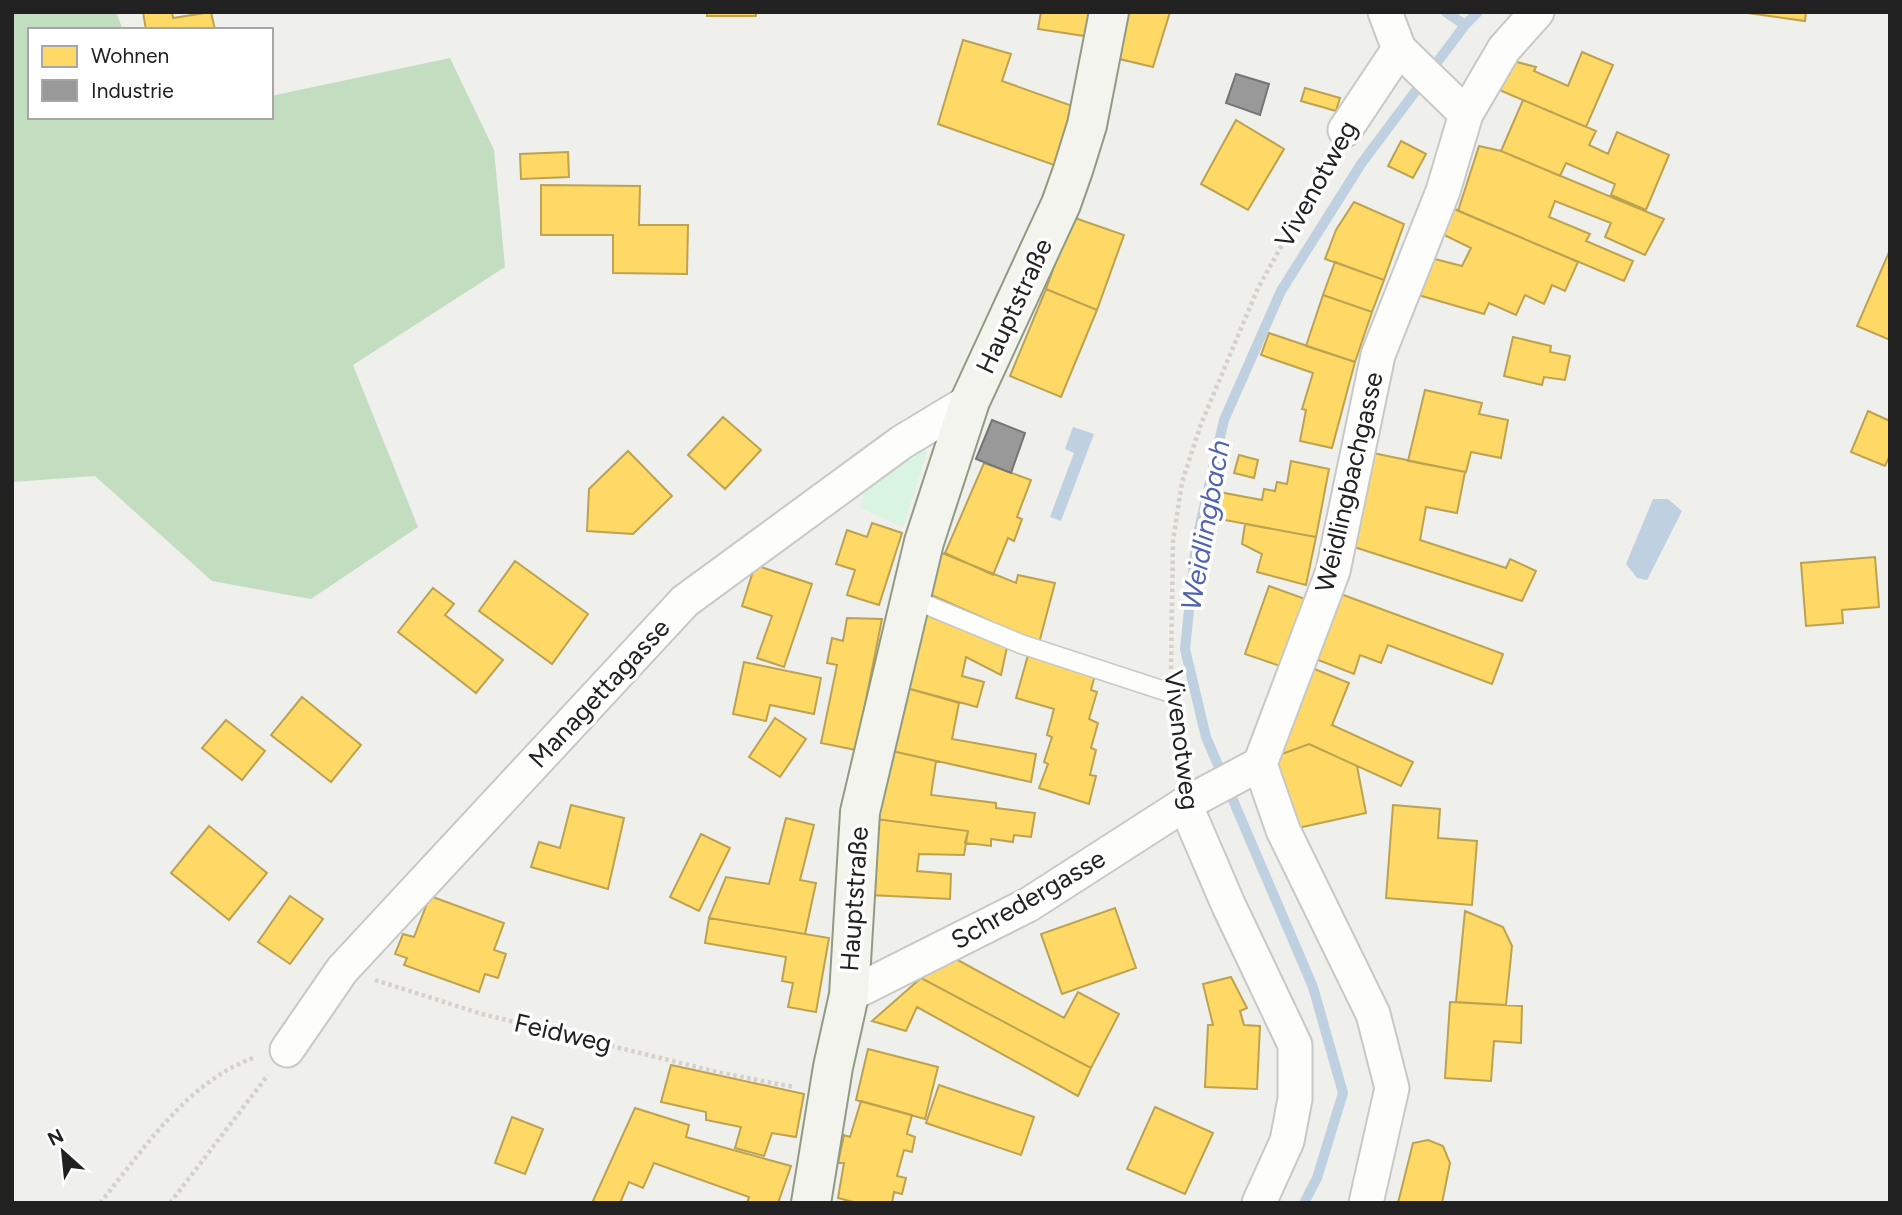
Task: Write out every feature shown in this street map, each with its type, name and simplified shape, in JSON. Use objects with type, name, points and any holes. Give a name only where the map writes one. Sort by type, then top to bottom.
[{"type":"main road","name":"Hauptstraße","points":[[811,1203],[833,1067],[849,995],[860,812],[924,542],[970,401],[1061,204],[1073,170],[1087,125],[1109,12]]},
{"type":"street","points":[[1385,12],[1406,56],[1466,114]]},
{"type":"street","name":"Weidlingbachgasse","points":[[1249,770],[1333,571],[1378,355],[1443,191],[1466,114],[1504,49],[1537,12]]},
{"type":"street","name":"Vivenotweg","points":[[1345,130],[1406,56]]},
{"type":"street","name":"Managettagasse","points":[[287,1050],[342,970],[685,601],[902,442],[970,401]]},
{"type":"street","points":[[1249,770],[1283,830],[1373,1014],[1392,1088],[1366,1203]]},
{"type":"street","name":"Schredergasse","points":[[849,995],[1028,905],[1193,799],[1249,770]]},
{"type":"street","name":"Vivenotweg","points":[[1193,799],[1228,904],[1295,1045],[1295,1099],[1287,1141],[1259,1203]]},
{"type":"lane","points":[[910,598],[1021,644],[1171,692]]},
{"type":"path","name":"Vivenotweg","points":[[1193,799],[1171,692],[1173,541],[1182,482],[1201,424],[1258,288],[1345,130]]},
{"type":"path","name":"Feidweg","points":[[342,970],[482,1014],[786,1086]]},
{"type":"path","points":[[100,1203],[158,1131],[192,1096],[231,1065],[287,1050]]},
{"type":"path","points":[[170,1203],[287,1050]]},
{"type":"green space","points":[[12,12],[116,12],[122,28],[28,28],[28,119],[273,119],[273,96],[450,58],[494,150],[505,267],[353,365],[418,527],[311,599],[212,581],[95,476],[12,482]]},
{"type":"green space","points":[[914,445],[927,451],[903,527],[860,508],[870,476]]},
{"type":"water","points":[[1073,427],[1094,434],[1061,521],[1050,517],[1074,453],[1065,449]]},
{"type":"water","points":[[1653,499],[1668,499],[1682,511],[1647,580],[1637,578],[1626,564]]},
{"type":"building: Wohnen","points":[[143,12],[172,12],[173,18],[211,12],[215,28],[146,28]]},
{"type":"building: Wohnen","points":[[707,12],[756,12],[756,16],[707,16]]},
{"type":"building: Wohnen","points":[[1041,12],[1095,12],[1091,37],[1038,29]]},
{"type":"building: Wohnen","points":[[1127,12],[1170,12],[1153,67],[1115,58]]},
{"type":"building: Wohnen","points":[[1740,12],[1806,12],[1805,21]]},
{"type":"building: Wohnen","points":[[963,40],[1011,54],[1002,81],[1078,108],[1057,166],[938,124]]},
{"type":"building: Wohnen","points":[[1582,52],[1613,65],[1586,127],[1497,89],[1509,60],[1536,67],[1534,71],[1568,86]]},
{"type":"building: Wohnen","points":[[1305,88],[1340,98],[1336,111],[1301,101]]},
{"type":"building: Wohnen","points":[[1523,100],[1596,131],[1589,145],[1608,154],[1617,132],[1669,155],[1646,210],[1611,195],[1615,184],[1566,163],[1560,176],[1501,151]]},
{"type":"building: Wohnen","points":[[1236,120],[1284,149],[1248,210],[1201,184]]},
{"type":"building: Wohnen","points":[[1401,141],[1426,154],[1413,178],[1388,166]]},
{"type":"building: Wohnen","points":[[1479,146],[1501,151],[1664,219],[1645,255],[1605,237],[1611,223],[1555,201],[1549,217],[1590,234],[1586,241],[1633,261],[1624,281],[1458,211]]},
{"type":"building: Wohnen","points":[[568,152],[569,177],[521,179],[520,154]]},
{"type":"building: Wohnen","points":[[541,185],[640,186],[639,225],[688,225],[687,274],[613,273],[613,235],[541,235]]},
{"type":"building: Wohnen","points":[[1354,202],[1404,224],[1384,280],[1325,259],[1336,230]]},
{"type":"building: Wohnen","points":[[1450,207],[1578,262],[1565,291],[1552,285],[1544,304],[1525,295],[1516,315],[1489,303],[1484,314],[1408,292],[1423,256],[1462,266],[1471,248],[1438,232]]},
{"type":"building: Wohnen","points":[[1072,217],[1124,235],[1097,310],[1046,289]]},
{"type":"building: Wohnen","points":[[1890,250],[1890,340],[1857,326]]},
{"type":"building: Wohnen","points":[[1335,262],[1384,280],[1372,312],[1323,295]]},
{"type":"building: Wohnen","points":[[1046,289],[1097,310],[1061,397],[1010,376]]},
{"type":"building: Wohnen","points":[[1323,295],[1372,312],[1355,362],[1306,346]]},
{"type":"building: Wohnen","points":[[1269,333],[1355,362],[1332,448],[1300,441],[1306,410],[1302,409],[1313,373],[1261,355]]},
{"type":"building: Wohnen","points":[[1513,337],[1551,346],[1550,352],[1570,356],[1565,380],[1544,377],[1542,385],[1504,376]]},
{"type":"building: Wohnen","points":[[1425,390],[1482,403],[1479,414],[1508,420],[1501,458],[1471,452],[1466,472],[1408,461]]},
{"type":"building: Wohnen","points":[[1868,411],[1890,421],[1890,455],[1885,466],[1851,452]]},
{"type":"building: Wohnen","points":[[723,417],[761,450],[725,489],[688,455]]},
{"type":"building: Wohnen","points":[[628,451],[672,496],[633,534],[587,531],[589,489]]},
{"type":"building: Wohnen","points":[[1368,452],[1465,472],[1457,513],[1426,507],[1420,540],[1506,568],[1510,559],[1536,571],[1522,601],[1351,546]]},
{"type":"building: Wohnen","points":[[1239,455],[1258,460],[1254,478],[1234,473]]},
{"type":"building: Wohnen","points":[[1291,461],[1329,469],[1316,537],[1214,518],[1219,492],[1262,500],[1264,489],[1275,491],[1277,482],[1287,484]]},
{"type":"building: Wohnen","points":[[984,463],[1031,480],[1017,517],[1022,519],[1014,541],[1008,538],[993,575],[945,553]]},
{"type":"building: Wohnen","points":[[872,523],[902,533],[879,605],[847,595],[855,570],[836,564],[847,530],[867,537]]},
{"type":"building: Wohnen","points":[[1245,524],[1316,537],[1306,585],[1257,572],[1262,554],[1242,544]]},
{"type":"building: Wohnen","points":[[942,553],[1016,583],[1018,575],[1055,583],[1039,643],[927,593]]},
{"type":"building: Wohnen","points":[[1875,557],[1879,607],[1842,610],[1843,623],[1806,626],[1801,563]]},
{"type":"building: Wohnen","points":[[515,561],[588,614],[552,664],[479,611]]},
{"type":"building: Wohnen","points":[[755,565],[812,584],[784,667],[757,658],[772,616],[742,606]]},
{"type":"building: Wohnen","points":[[1269,586],[1308,600],[1283,667],[1245,654]]},
{"type":"building: Wohnen","points":[[433,588],[454,604],[445,615],[503,660],[476,693],[398,632]]},
{"type":"building: Wohnen","points":[[1338,593],[1503,654],[1492,684],[1388,645],[1381,663],[1360,655],[1354,674],[1313,658]]},
{"type":"building: Wohnen","points":[[921,613],[1007,647],[1001,675],[966,657],[962,676],[984,682],[977,707],[903,687]]},
{"type":"building: Wohnen","points":[[847,618],[882,619],[856,750],[821,743],[837,665],[827,663],[832,638],[843,641]]},
{"type":"building: Wohnen","points":[[1028,655],[1095,675],[1091,690],[1097,692],[1089,719],[1098,723],[1091,748],[1096,750],[1090,775],[1096,776],[1089,804],[1039,788],[1048,764],[1044,762],[1052,737],[1047,735],[1054,709],[1016,698]]},
{"type":"building: Wohnen","points":[[744,662],[821,678],[814,714],[770,705],[766,721],[733,714]]},
{"type":"building: Wohnen","points":[[1312,668],[1349,683],[1332,725],[1413,762],[1401,786],[1309,744],[1274,757]]},
{"type":"building: Wohnen","points":[[903,687],[959,703],[952,739],[1036,754],[1031,782],[892,751]]},
{"type":"building: Wohnen","points":[[302,697],[361,745],[331,782],[271,735]]},
{"type":"building: Wohnen","points":[[775,718],[806,739],[780,777],[749,757]]},
{"type":"building: Wohnen","points":[[226,720],[265,751],[242,780],[202,748]]},
{"type":"building: Wohnen","points":[[1309,744],[1357,766],[1366,813],[1293,829],[1274,757]]},
{"type":"building: Wohnen","points":[[892,751],[936,761],[931,795],[996,803],[996,808],[1035,813],[1031,837],[1014,835],[1013,842],[991,839],[991,846],[965,843],[968,831],[876,819]]},
{"type":"building: Wohnen","points":[[571,805],[624,818],[608,889],[531,867],[539,842],[560,848]]},
{"type":"building: Wohnen","points":[[1393,805],[1440,809],[1438,838],[1477,841],[1472,905],[1386,898]]},
{"type":"building: Wohnen","points":[[786,818],[814,825],[800,880],[816,883],[805,934],[709,918],[726,877],[769,884]]},
{"type":"building: Wohnen","points":[[876,819],[968,831],[964,855],[919,854],[917,871],[951,874],[950,899],[870,895]]},
{"type":"building: Wohnen","points":[[209,826],[267,873],[229,920],[171,873]]},
{"type":"building: Wohnen","points":[[701,834],[730,848],[699,911],[670,897]]},
{"type":"building: Wohnen","points":[[290,896],[323,919],[290,964],[258,942]]},
{"type":"building: Wohnen","points":[[430,896],[504,923],[494,950],[506,954],[498,978],[485,974],[479,992],[404,965],[407,958],[395,954],[403,934],[414,937]]},
{"type":"building: Wohnen","points":[[1115,908],[1136,968],[1062,994],[1041,934]]},
{"type":"building: Wohnen","points":[[1465,911],[1503,927],[1512,946],[1506,1005],[1456,1002]]},
{"type":"building: Wohnen","points":[[709,918],[829,938],[816,1012],[788,1007],[793,983],[782,981],[786,957],[705,943]]},
{"type":"building: Wohnen","points":[[954,958],[1064,1018],[1078,992],[1119,1014],[1091,1068],[921,978]]},
{"type":"building: Wohnen","points":[[1231,977],[1247,1008],[1240,1011],[1244,1025],[1260,1026],[1257,1089],[1205,1087],[1208,1025],[1213,1025],[1203,984]]},
{"type":"building: Wohnen","points":[[921,978],[1091,1068],[1078,1096],[917,1007],[906,1031],[872,1021]]},
{"type":"building: Wohnen","points":[[1450,1002],[1522,1006],[1521,1043],[1494,1041],[1491,1081],[1445,1078]]},
{"type":"building: Wohnen","points":[[868,1049],[938,1067],[925,1119],[856,1100]]},
{"type":"building: Wohnen","points":[[671,1065],[804,1094],[796,1137],[772,1133],[764,1156],[735,1148],[741,1127],[706,1120],[706,1112],[661,1102]]},
{"type":"building: Wohnen","points":[[939,1085],[1034,1117],[1021,1155],[926,1123]]},
{"type":"building: Wohnen","points":[[861,1101],[912,1115],[907,1134],[915,1137],[912,1152],[904,1150],[897,1176],[906,1178],[902,1194],[894,1192],[892,1203],[857,1203],[838,1198],[844,1163],[838,1163],[844,1135],[850,1137]]},
{"type":"building: Wohnen","points":[[1155,1107],[1213,1133],[1185,1194],[1127,1169]]},
{"type":"building: Wohnen","points":[[635,1108],[689,1125],[686,1137],[791,1166],[778,1203],[747,1203],[749,1197],[654,1163],[643,1188],[629,1182],[620,1203],[592,1203]]},
{"type":"building: Wohnen","points":[[512,1117],[543,1129],[525,1174],[495,1163]]},
{"type":"building: Wohnen","points":[[1428,1140],[1443,1146],[1450,1163],[1442,1203],[1398,1203],[1413,1143]]},
{"type":"building: Industrie","points":[[1236,74],[1269,84],[1260,115],[1226,103]]},
{"type":"building: Industrie","points":[[992,420],[1025,433],[1011,473],[976,459]]},
{"type":"waterway","points":[[1446,12],[1465,25]]},
{"type":"waterway","name":"Weidlingbach","points":[[1304,1203],[1317,1178],[1343,1093],[1313,987],[1206,737],[1185,649],[1196,543],[1224,420],[1281,291],[1361,164],[1465,25],[1478,12]]}]
